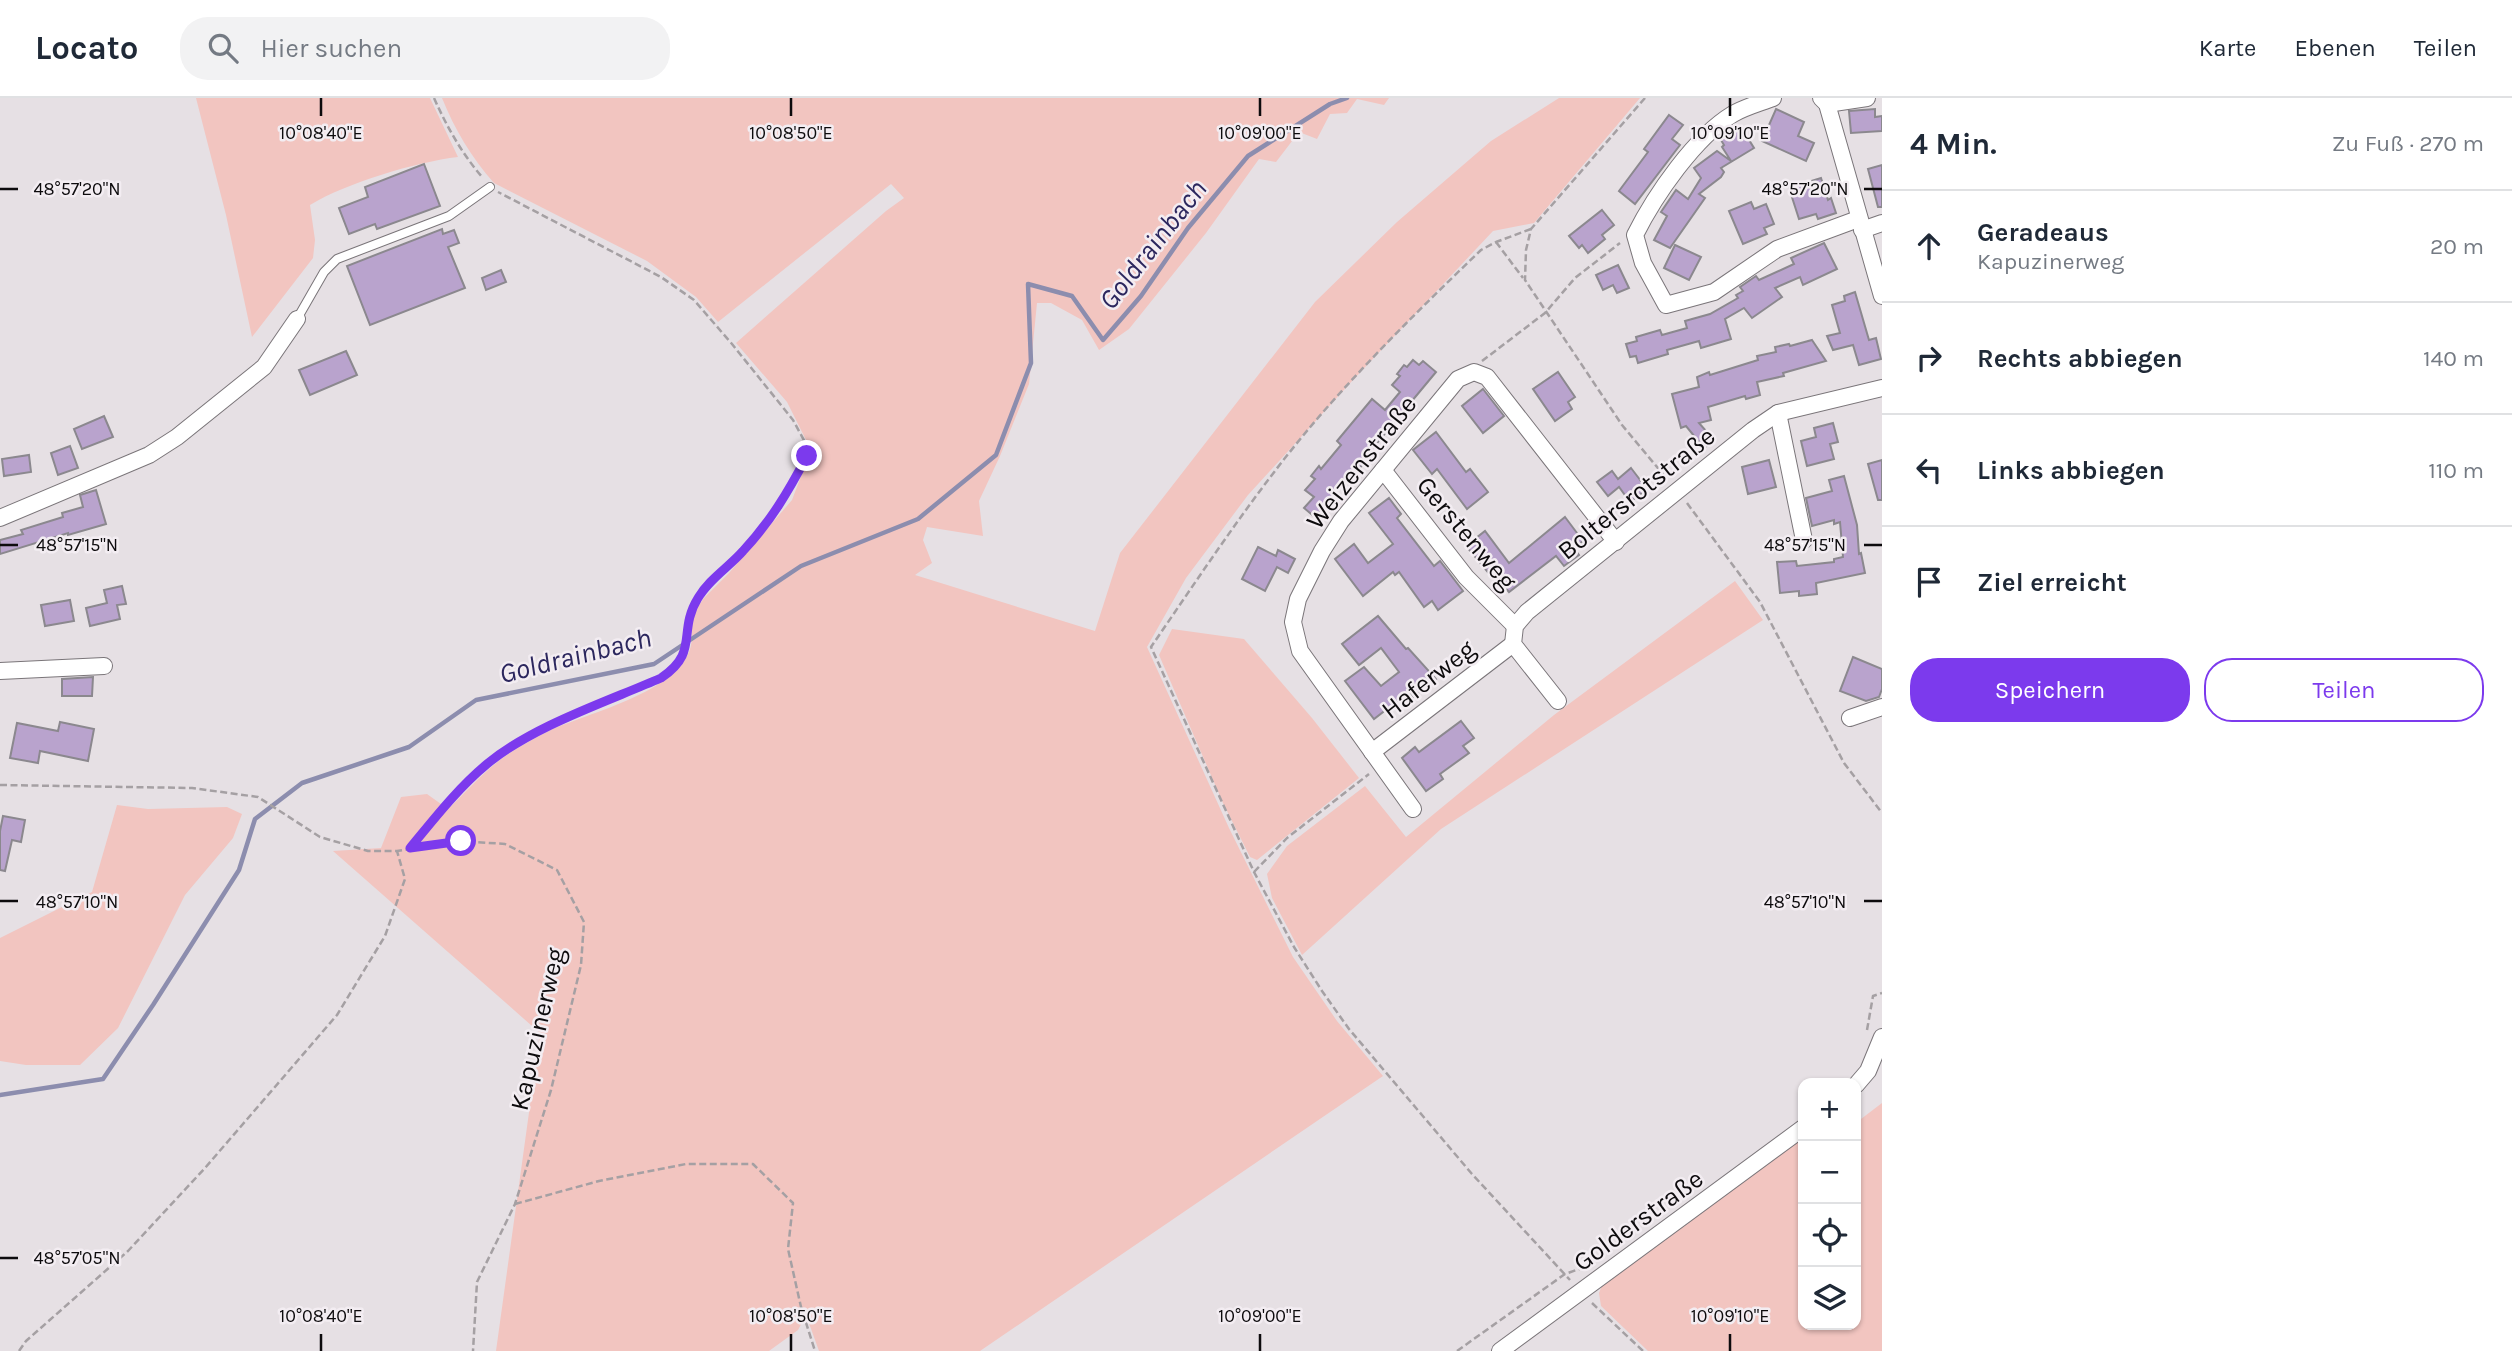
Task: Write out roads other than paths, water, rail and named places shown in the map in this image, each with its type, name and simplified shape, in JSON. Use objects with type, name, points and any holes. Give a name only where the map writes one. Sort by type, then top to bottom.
[{"type":"street","points":[[1773,98],[1734,113],[1705,134],[1647,210],[1636,234],[1643,263],[1666,305],[1714,292],[1777,249],[1860,225],[1882,223]]},
{"type":"street","points":[[1867,98],[1824,101],[1882,296]]},
{"type":"street","points":[[0,518],[149,455],[177,437],[264,367],[297,319]]},
{"type":"street","name":"Weizenstraße","points":[[1413,808],[1300,651],[1293,622],[1298,599],[1322,551],[1341,522],[1458,379],[1474,372],[1487,377],[1616,542]]},
{"type":"street","name":"Boltersrotstraße","points":[[1515,626],[1527,612],[1753,430],[1778,413],[1882,388]]},
{"type":"street","points":[[1778,413],[1804,540]]},
{"type":"street","name":"Gerstenweg","points":[[1383,470],[1466,577],[1515,626]]},
{"type":"street","points":[[1515,626],[1513,644],[1558,701]]},
{"type":"street","name":"Haferweg","points":[[1376,759],[1513,644]]},
{"type":"street","points":[[0,671],[104,666]]},
{"type":"street","points":[[1850,718],[1882,707]]},
{"type":"street","points":[[1861,1079],[1868,1071],[1882,1037]]},
{"type":"street","name":"Golderstraße","points":[[1500,1351],[1798,1132]]},
{"type":"lane","points":[[297,319],[324,272],[337,259],[449,216],[490,187]]},
{"type":"waterway","name":"Goldrainbach","points":[[0,1095],[103,1079],[239,870],[255,819],[302,783],[409,747],[476,700],[654,664],[801,566],[918,519],[996,455],[1031,363],[1028,284],[1072,296],[1103,340],[1141,296],[1188,228],[1248,156],[1330,104],[1347,98]]}]
